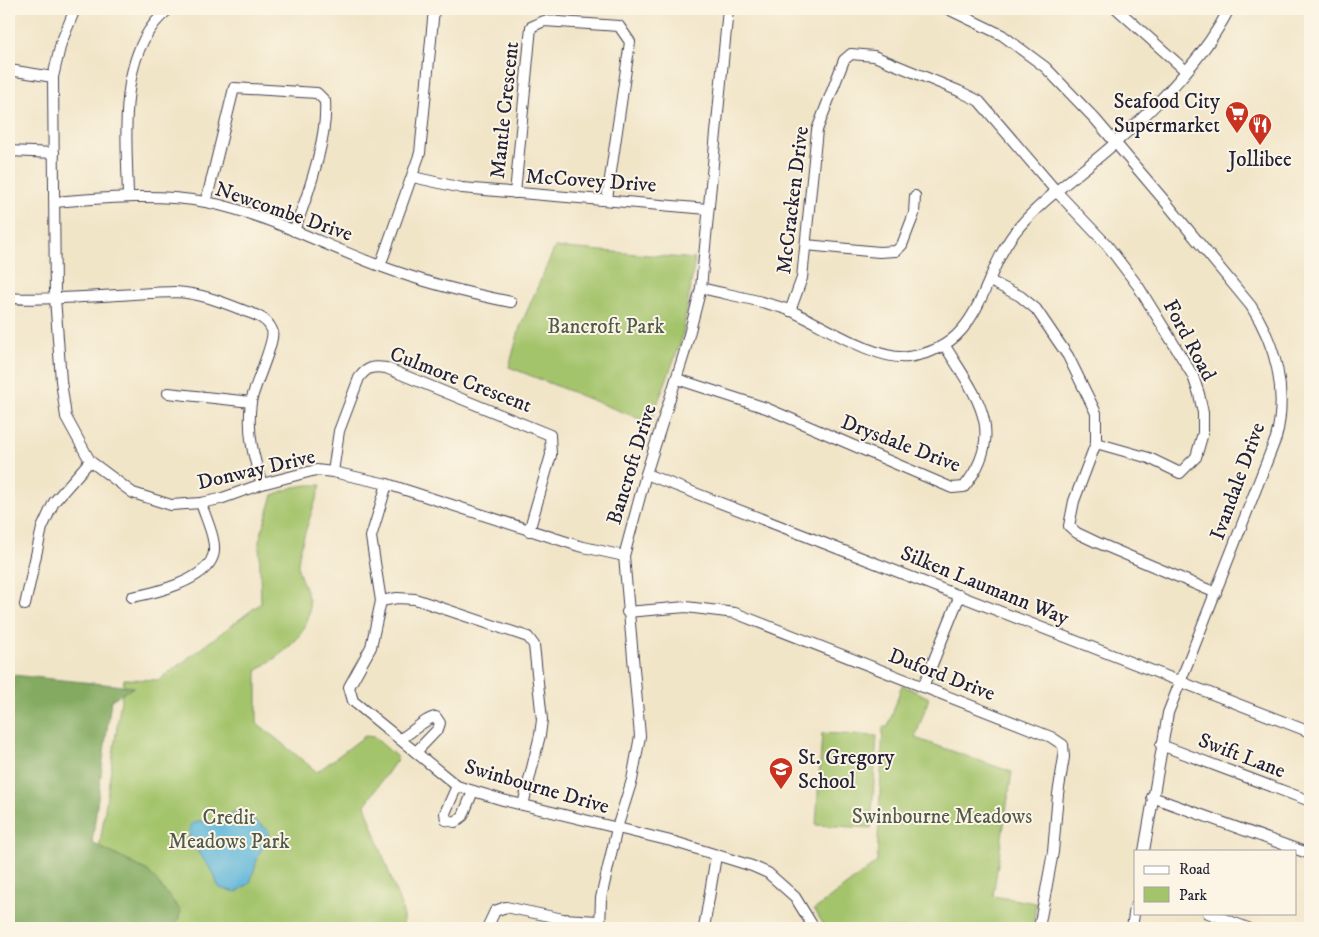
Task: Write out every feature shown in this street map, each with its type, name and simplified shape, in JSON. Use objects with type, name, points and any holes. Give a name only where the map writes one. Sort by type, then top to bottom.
[{"type":"street","name":"Donway Drive","points":[[75,9],[61,43],[53,77],[55,297],[66,417],[90,461],[133,493],[171,505],[201,503],[316,470],[334,472],[387,484],[529,531],[579,546],[624,556]]},
{"type":"street","points":[[128,197],[128,94],[141,45],[152,28],[169,9]]},
{"type":"street","points":[[380,266],[420,153],[434,9]]},
{"type":"street","name":"Bancroft Drive","points":[[600,925],[601,898],[617,828],[632,780],[640,736],[624,556],[646,474],[677,379],[701,288],[728,9]]},
{"type":"street","name":"Ivandale Drive","points":[[948,9],[996,32],[1028,52],[1096,120],[1114,144],[1164,199],[1251,306],[1267,334],[1276,362],[1280,401],[1278,429],[1273,448],[1168,713],[1144,850]]},
{"type":"street","points":[[1117,9],[1186,71]]},
{"type":"street","points":[[701,288],[790,311],[877,352],[906,357],[945,346],[961,331],[990,281],[1006,246],[1019,227],[1056,191],[1114,144],[1186,71],[1229,9]]},
{"type":"street","name":"Mantle Crescent","points":[[515,193],[531,27],[544,21],[554,21],[619,26],[630,42],[607,200]]},
{"type":"street","name":"McCracken Drive","points":[[790,311],[802,278],[817,130],[844,60],[851,54],[874,56],[959,91],[979,102],[1056,191]]},
{"type":"street","points":[[9,70],[53,77]]},
{"type":"street","points":[[206,202],[234,88],[317,94],[325,101],[326,115],[311,184],[294,231]]},
{"type":"street","points":[[9,151],[54,153]]},
{"type":"street","name":"McCovey Drive","points":[[413,177],[462,188],[708,208]]},
{"type":"street","name":"Ford Road","points":[[1056,191],[1107,245],[1138,286],[1192,376],[1203,413],[1203,433],[1196,457],[1180,472],[1149,458],[1096,443]]},
{"type":"street","points":[[806,245],[879,252],[896,251],[902,245],[914,214],[915,196]]},
{"type":"street","name":"Newcombe Drive","points":[[55,202],[128,197],[206,202],[294,231],[380,266],[461,292],[511,302]]},
{"type":"street","points":[[990,281],[1020,296],[1036,309],[1052,329],[1068,356],[1096,413],[1096,443],[1074,501],[1069,526],[1077,533],[1096,542],[1216,593]]},
{"type":"street","points":[[9,297],[13,300],[26,300],[176,292],[206,296],[264,318],[272,330],[273,338],[256,381],[251,402],[249,428],[251,451],[262,484]]},
{"type":"street","name":"Drysdale Drive","points":[[677,379],[766,408],[952,488],[964,487],[973,475],[986,446],[986,427],[981,407],[945,346]]},
{"type":"street","name":"Culmore Crescent","points":[[334,472],[339,432],[359,378],[364,371],[374,366],[386,368],[550,434],[551,455],[529,531]]},
{"type":"street","points":[[168,393],[251,402]]},
{"type":"street","points":[[25,605],[32,563],[42,528],[54,502],[90,461]]},
{"type":"street","name":"Silken Laumann Way","points":[[646,474],[1310,732]]},
{"type":"street","name":"Swinbourne Drive","points":[[387,484],[372,537],[381,601],[371,647],[349,687],[353,701],[457,786],[523,805],[675,842],[768,873],[795,897],[814,928]]},
{"type":"street","points":[[132,597],[162,591],[184,582],[209,562],[213,556],[213,542],[201,503]]},
{"type":"street","points":[[923,687],[960,595]]},
{"type":"street","points":[[381,601],[397,598],[415,599],[528,637],[534,645],[542,720],[523,805]]},
{"type":"street","name":"Duford Drive","points":[[628,612],[686,607],[734,613],[1051,737],[1063,744],[1064,758],[1058,794],[1053,852],[1039,928]]},
{"type":"street","points":[[400,739],[413,732],[429,718],[436,717],[440,723],[438,730],[416,752]]},
{"type":"street","name":"Swift Lane","points":[[1161,745],[1310,801]]},
{"type":"street","points":[[457,786],[445,813],[446,820],[455,822],[463,816],[473,791]]},
{"type":"street","points":[[1152,797],[1310,854]]},
{"type":"street","points":[[704,928],[716,856]]},
{"type":"street","points":[[487,928],[495,911],[506,907],[600,925]]},
{"type":"street","points":[[1132,928],[1134,914]]},
{"type":"street","points":[[1211,914],[1248,928]]},
{"type":"green space","name":"Bancroft Park","points":[[555,247],[695,259],[682,339],[650,423],[509,367],[520,327]]},
{"type":"green space","name":"Credit Meadows Park","points":[[321,485],[304,535],[298,563],[300,575],[307,593],[308,618],[304,629],[297,639],[278,656],[257,670],[257,723],[317,772],[365,736],[374,737],[398,758],[365,805],[403,912],[403,928],[155,928],[98,857],[124,679],[159,680],[261,603],[259,541],[273,495],[294,487]]},
{"type":"green space","points":[[9,672],[12,675],[134,687],[111,700],[92,843],[148,871],[181,911],[175,928],[9,928]]},
{"type":"green space","name":"Swinbourne Meadows","points":[[902,685],[929,698],[915,738],[1012,772],[993,896],[1036,903],[1033,928],[826,928],[814,910],[877,862],[883,727],[888,727]]},
{"type":"green space","points":[[822,733],[877,736],[871,828],[816,825]]},
{"type":"water","points":[[242,810],[269,831],[267,845],[260,851],[250,883],[237,892],[222,889],[218,886],[213,872],[189,841],[190,825],[199,821],[212,822]]},
{"type":"place","name":"Seafood City Supermarket","points":[[1237,134]]},
{"type":"place","name":"Jollibee","points":[[1260,146]]},
{"type":"place","name":"St. Gregory School","points":[[781,790]]}]
